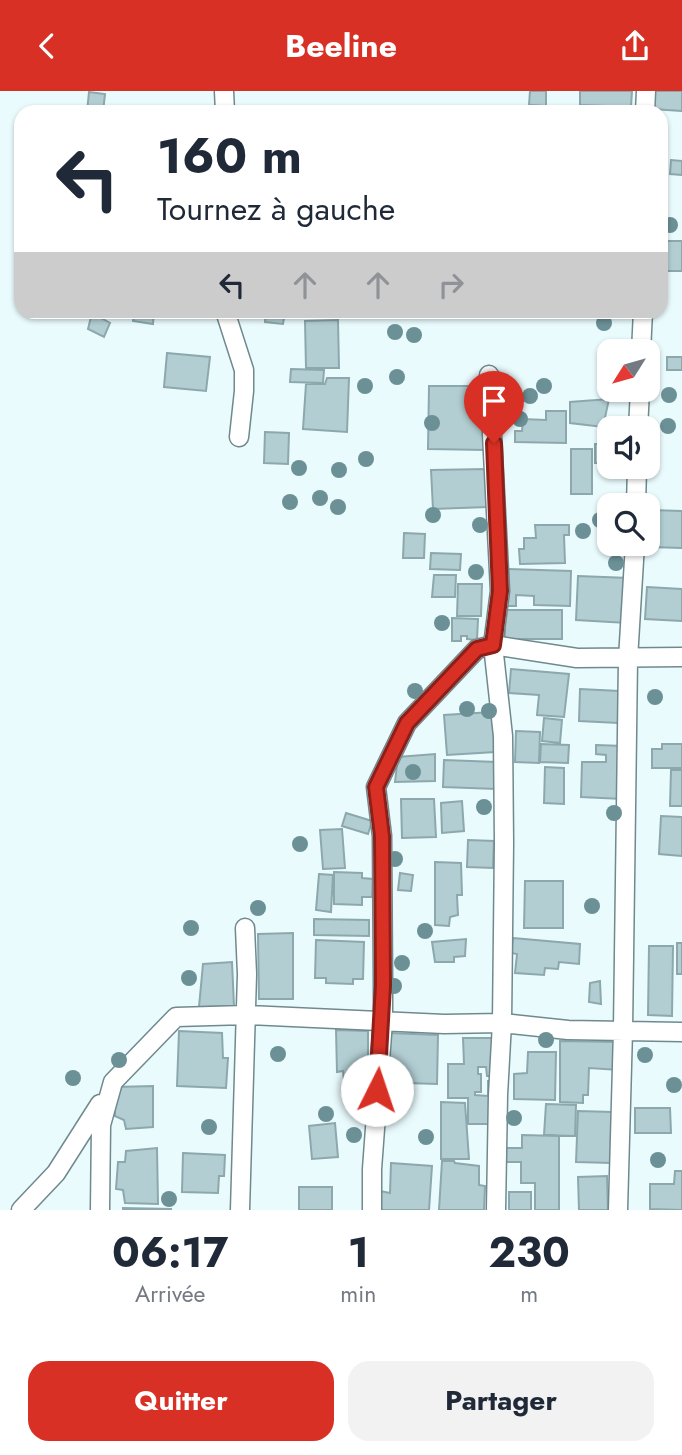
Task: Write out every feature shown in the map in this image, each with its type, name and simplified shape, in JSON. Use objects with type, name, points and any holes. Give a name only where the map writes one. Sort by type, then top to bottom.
[{"type":"street","points":[[227,319],[243,370],[244,391],[239,437]]},
{"type":"street","points":[[642,339],[643,319]]},
{"type":"street","points":[[489,375],[500,591],[493,645],[503,736],[502,1023],[496,1210]]},
{"type":"street","points":[[618,1210],[628,659],[634,556]]},
{"type":"street","points":[[372,1210],[372,1169],[383,1021],[382,836],[376,787],[407,723],[477,649],[493,645],[577,658],[682,657]]},
{"type":"street","points":[[240,1210],[246,1015],[245,928]]},
{"type":"street","points":[[21,1210],[56,1173],[113,1082],[176,1017],[246,1015],[444,1024],[502,1023],[568,1030],[682,1032]]},
{"type":"street","points":[[100,1210],[101,1125],[113,1082]]},
{"type":"building","points":[[530,91],[546,91],[546,105],[529,105]]},
{"type":"building","points":[[580,91],[632,91],[631,105],[580,105]]},
{"type":"building","points":[[652,91],[682,91],[682,111],[668,110],[668,105],[652,105]]},
{"type":"building","points":[[89,92],[105,94],[104,105],[88,105]]},
{"type":"building","points":[[671,160],[682,161],[682,175],[670,174]]},
{"type":"building","points":[[668,241],[682,241],[682,271],[668,271]]},
{"type":"building","points":[[90,319],[103,319],[110,323],[104,337],[88,329]]},
{"type":"building","points":[[133,319],[153,319],[153,324]]},
{"type":"building","points":[[265,319],[284,319],[283,324],[265,322]]},
{"type":"building","points":[[338,320],[339,368],[306,368],[305,321]]},
{"type":"building","points":[[167,353],[210,357],[206,391],[164,387]]},
{"type":"building","points":[[667,357],[682,357],[682,370],[667,370]]},
{"type":"building","points":[[291,369],[324,370],[323,383],[290,382]]},
{"type":"building","points":[[327,378],[349,378],[347,432],[303,429],[306,384],[325,384]]},
{"type":"building","points":[[429,386],[485,386],[485,450],[428,449]]},
{"type":"building","points":[[597,400],[597,403],[608,403],[605,416],[597,416],[597,426],[570,423],[570,402]]},
{"type":"building","points":[[546,411],[566,411],[566,443],[515,442],[515,431],[522,431],[523,419],[546,420]]},
{"type":"building","points":[[265,432],[289,433],[288,464],[264,463]]},
{"type":"building","points":[[595,444],[597,444],[597,463]]},
{"type":"building","points":[[571,449],[592,449],[592,494],[571,494]]},
{"type":"building","points":[[486,469],[487,507],[433,509],[431,470]]},
{"type":"building","points":[[660,510],[682,511],[682,548],[660,547]]},
{"type":"building","points":[[535,525],[569,525],[569,535],[564,535],[565,563],[520,564],[519,549],[524,549],[524,538],[536,538]]},
{"type":"building","points":[[404,533],[425,534],[424,558],[403,558]]},
{"type":"building","points":[[431,553],[461,554],[460,570],[430,569]]},
{"type":"building","points":[[506,569],[571,571],[570,606],[534,605],[534,596],[516,595],[516,606],[504,606]]},
{"type":"building","points":[[434,575],[456,575],[455,597],[432,597]]},
{"type":"building","points":[[578,576],[629,578],[627,623],[576,620]]},
{"type":"building","points":[[458,584],[482,584],[481,616],[457,616]]},
{"type":"building","points":[[647,587],[682,589],[682,621],[645,619]]},
{"type":"building","points":[[505,610],[562,610],[562,639],[505,639]]},
{"type":"building","points":[[452,618],[478,619],[477,640],[461,636],[461,641],[452,641]]},
{"type":"building","points":[[511,669],[569,674],[564,717],[537,715],[539,695],[509,693]]},
{"type":"building","points":[[580,689],[619,691],[618,723],[579,721]]},
{"type":"building","points":[[492,712],[495,752],[447,755],[444,715]]},
{"type":"building","points":[[544,718],[562,720],[560,743],[542,741]]},
{"type":"building","points":[[516,731],[540,732],[539,763],[515,762]]},
{"type":"building","points":[[541,744],[569,745],[568,763],[540,762]]},
{"type":"building","points":[[662,744],[682,744],[682,768],[652,768],[652,749],[662,749]]},
{"type":"building","points":[[596,745],[623,746],[622,799],[581,797],[582,762],[606,762],[606,755],[596,754]]},
{"type":"building","points":[[435,754],[435,781],[395,782],[398,757]]},
{"type":"building","points":[[444,760],[497,762],[496,789],[443,787]]},
{"type":"building","points":[[545,767],[564,768],[564,804],[544,803]]},
{"type":"building","points":[[671,770],[682,770],[682,806],[670,806]]},
{"type":"building","points":[[401,799],[434,799],[436,837],[402,838]]},
{"type":"building","points":[[462,801],[464,831],[442,833],[441,803]]},
{"type":"building","points":[[346,813],[372,821],[368,834],[342,826]]},
{"type":"building","points":[[661,816],[682,817],[682,856],[659,854]]},
{"type":"building","points":[[342,829],[345,868],[323,869],[320,830]]},
{"type":"building","points":[[468,840],[494,841],[493,868],[467,867]]},
{"type":"building","points":[[435,862],[461,863],[462,895],[457,895],[458,915],[450,917],[449,926],[435,925]]},
{"type":"building","points":[[334,872],[362,873],[362,878],[373,879],[372,897],[362,897],[362,905],[334,904]]},
{"type":"building","points":[[400,873],[413,875],[411,891],[398,890]]},
{"type":"building","points":[[319,874],[333,875],[331,912],[316,910]]},
{"type":"building","points":[[525,881],[563,881],[563,928],[524,928]]},
{"type":"building","points":[[314,919],[369,920],[369,936],[314,935]]},
{"type":"building","points":[[293,933],[293,999],[259,999],[258,934]]},
{"type":"building","points":[[513,938],[580,944],[579,964],[559,962],[558,969],[545,968],[544,975],[515,973],[517,954],[511,953]]},
{"type":"building","points":[[466,939],[465,956],[454,957],[454,962],[435,962],[432,942]]},
{"type":"building","points":[[316,940],[364,942],[363,979],[353,979],[353,984],[326,983],[326,978],[315,978]]},
{"type":"building","points":[[677,943],[682,943],[682,974],[677,974]]},
{"type":"building","points":[[649,946],[673,946],[672,1016],[648,1015]]},
{"type":"building","points":[[232,962],[234,1006],[199,1007],[203,964]]},
{"type":"building","points":[[600,981],[601,1004],[589,1002],[590,983]]},
{"type":"building","points":[[336,1030],[368,1031],[368,1092],[345,1091],[343,1071],[337,1072]]},
{"type":"building","points":[[179,1031],[222,1033],[223,1058],[228,1058],[226,1088],[177,1086]]},
{"type":"building","points":[[389,1033],[438,1035],[437,1084],[406,1083],[404,1073],[387,1072]]},
{"type":"building","points":[[463,1038],[496,1038],[497,1076],[487,1076],[486,1067],[478,1067],[478,1074],[481,1074],[481,1092],[475,1092],[475,1095],[488,1096],[488,1081],[495,1081],[496,1124],[468,1124],[468,1098],[448,1098],[448,1064],[464,1064]]},
{"type":"building","points":[[560,1041],[619,1042],[619,1070],[589,1068],[588,1095],[583,1095],[583,1103],[560,1102]]},
{"type":"building","points":[[528,1052],[556,1052],[555,1100],[514,1099],[514,1074],[527,1073]]},
{"type":"building","points":[[153,1086],[153,1127],[126,1129],[124,1120],[115,1116],[115,1087]]},
{"type":"building","points":[[441,1102],[465,1103],[469,1159],[441,1159]]},
{"type":"building","points":[[546,1104],[576,1105],[575,1136],[544,1135]]},
{"type":"building","points":[[635,1108],[670,1108],[671,1133],[635,1133]]},
{"type":"building","points":[[578,1111],[613,1112],[611,1163],[576,1162]]},
{"type":"building","points":[[335,1123],[338,1157],[312,1159],[309,1126]]},
{"type":"building","points":[[522,1135],[559,1136],[559,1210],[535,1210],[535,1183],[521,1183],[521,1162],[503,1162],[503,1148],[522,1148]]},
{"type":"building","points":[[157,1148],[158,1204],[125,1203],[123,1190],[116,1189],[118,1162],[125,1162],[126,1151]]},
{"type":"building","points":[[183,1153],[225,1155],[224,1176],[219,1176],[218,1193],[182,1192]]},
{"type":"building","points":[[442,1161],[479,1166],[479,1185],[485,1186],[484,1210],[439,1210]]},
{"type":"building","points":[[391,1163],[432,1166],[429,1210],[380,1210],[380,1191],[390,1193]]},
{"type":"building","points":[[675,1171],[682,1171],[682,1210],[650,1209],[650,1184],[674,1184]]},
{"type":"building","points":[[607,1176],[608,1210],[579,1210],[578,1177]]},
{"type":"building","points":[[299,1187],[332,1187],[332,1210],[299,1210]]},
{"type":"building","points":[[509,1192],[531,1192],[531,1210],[509,1210]]},
{"type":"building","points":[[171,1209],[171,1210],[123,1210]]},
{"type":"route","points":[[377,1090],[383,985],[382,836],[376,787],[407,723],[477,649],[493,645],[500,591],[494,443]]}]
